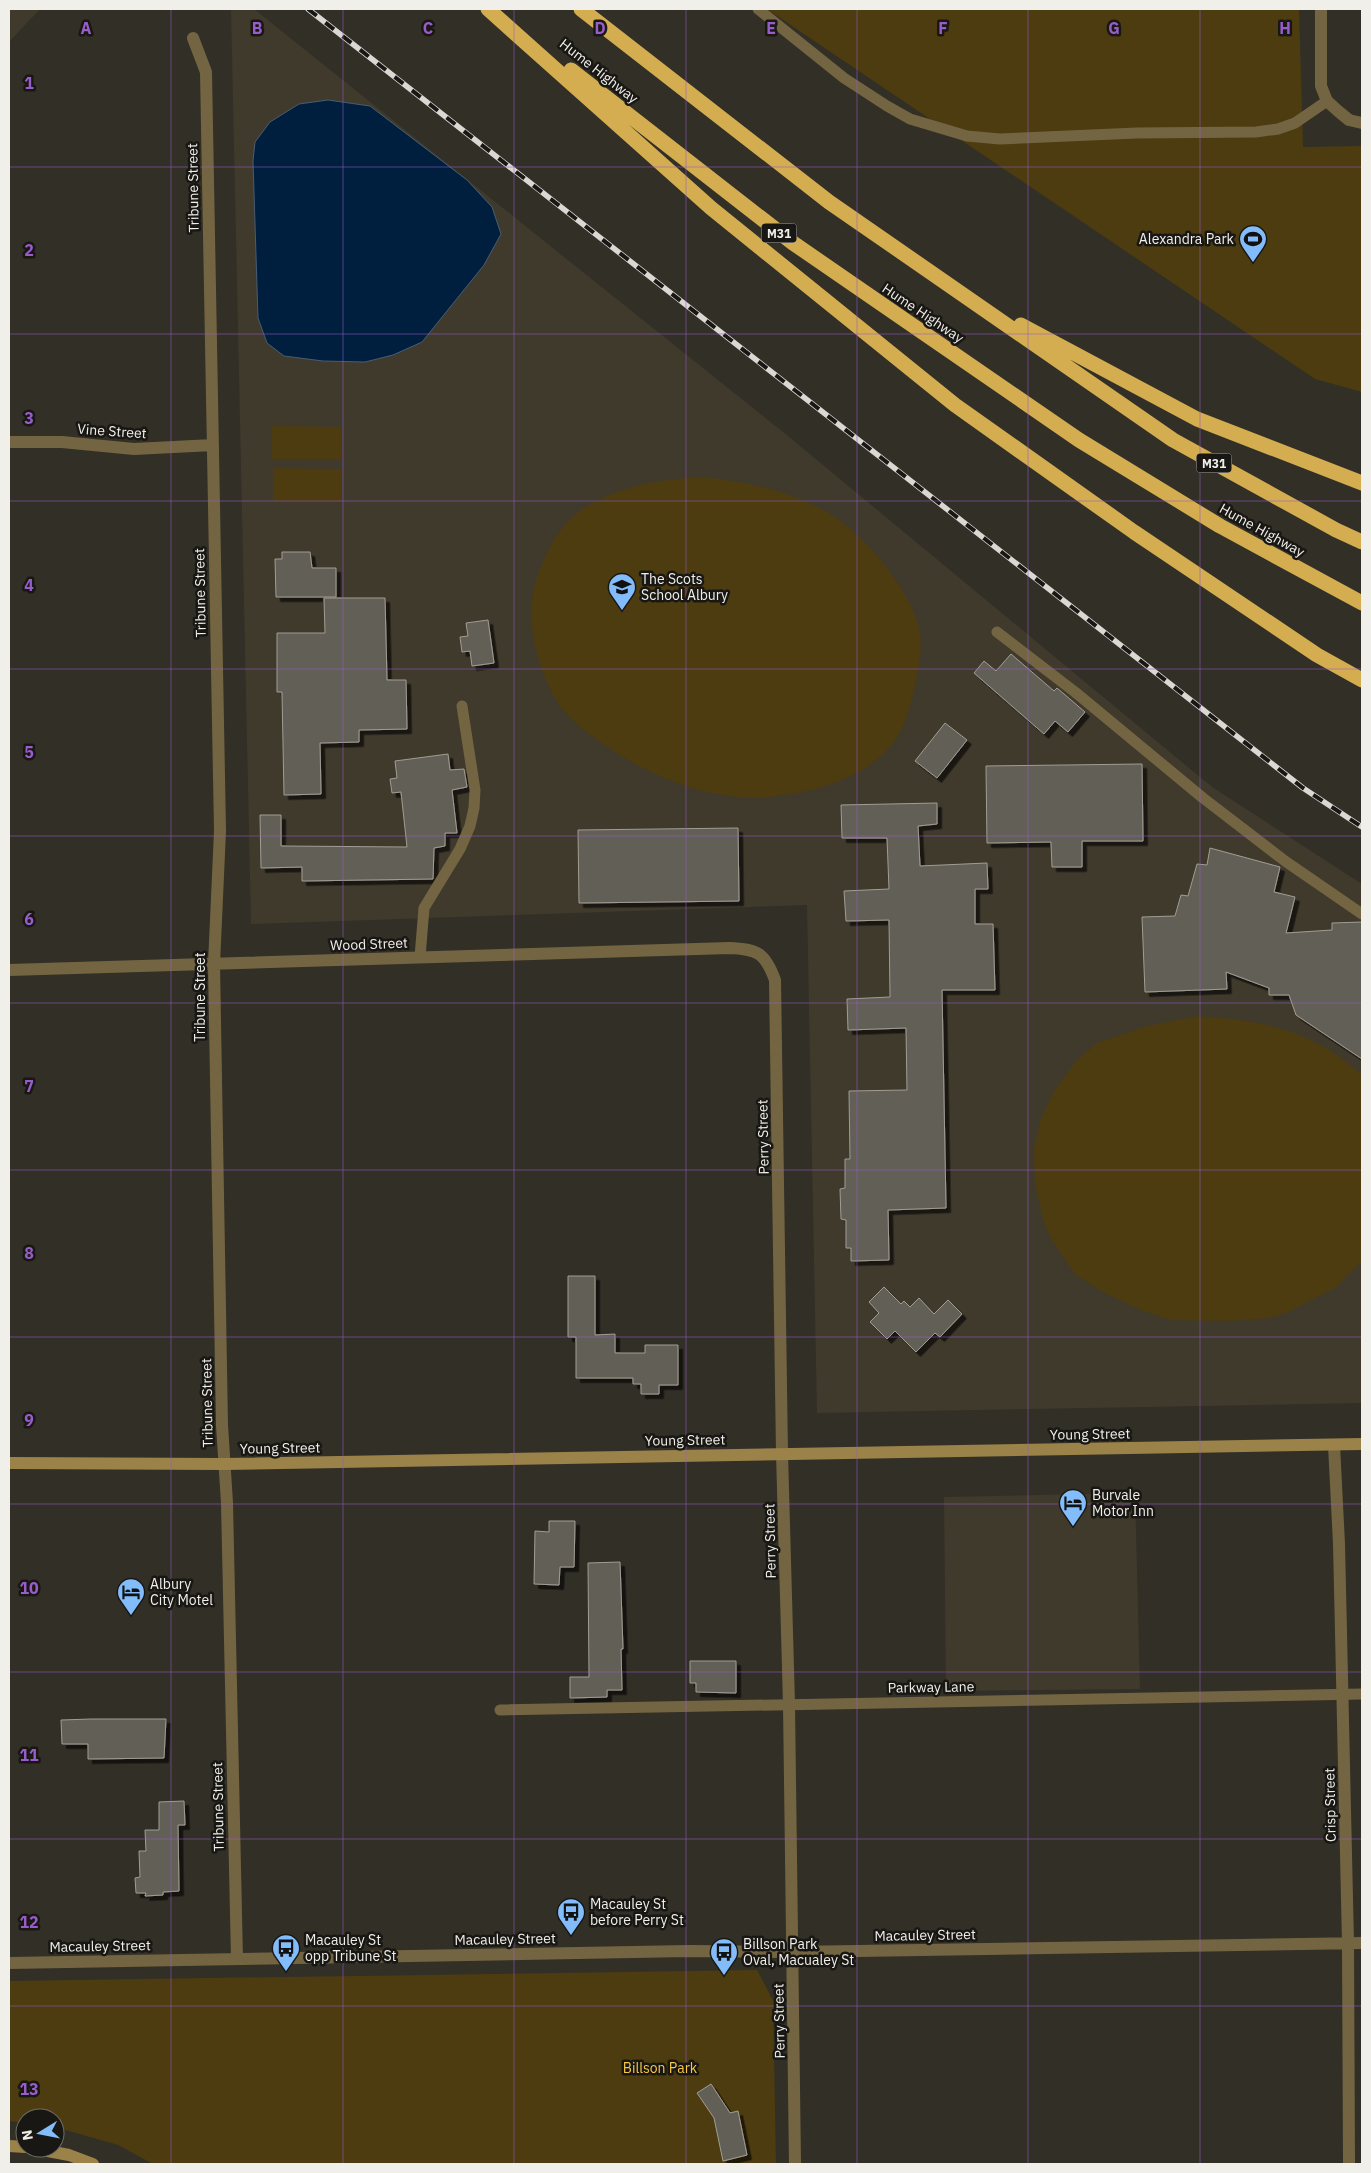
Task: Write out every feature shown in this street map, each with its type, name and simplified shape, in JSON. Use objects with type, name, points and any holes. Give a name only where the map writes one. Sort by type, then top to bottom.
[{"type":"highway","name":"Hume Highway","points":[[490,9],[792,243],[1063,428],[1220,526],[1362,603]]},
{"type":"highway","points":[[490,9],[711,208],[955,406],[1134,532],[1317,655],[1362,680]]},
{"type":"highway","name":"M31","points":[[581,9],[829,202],[1172,440],[1336,530],[1362,542]]},
{"type":"highway","points":[[958,291],[1197,419],[1362,483]]},
{"type":"main road","name":"Young Street","points":[[9,1463],[224,1464],[1362,1444]]},
{"type":"main road","points":[[65,2154],[93,2164]]},
{"type":"street","points":[[1321,9],[1322,86],[1327,101],[1349,120],[1362,123]]},
{"type":"street","name":"Tribune Street","points":[[193,38],[206,72],[220,831],[214,964],[224,1464],[227,1503],[237,1959]]},
{"type":"street","name":"Vine Street","points":[[9,442],[62,442],[134,449],[213,445]]},
{"type":"street","name":"Wood Street","points":[[9,970],[729,948]]},
{"type":"street","name":"Perry Street","points":[[729,948],[751,949],[770,966],[775,980],[782,1453],[789,1704],[795,2164]]},
{"type":"street","name":"Crisp Street","points":[[1334,1445],[1339,1544],[1348,1943],[1349,2164]]},
{"type":"street","name":"Macauley Street","points":[[9,1963],[689,1951],[793,1952],[1362,1943]]},
{"type":"lane","points":[[758,9],[803,43],[844,78],[887,106],[910,119],[967,136],[1000,139],[1128,133],[1256,132],[1278,130],[1312,113],[1327,101]]},
{"type":"lane","points":[[997,632],[1075,692],[1203,798],[1285,861],[1362,914]]},
{"type":"lane","points":[[420,957],[424,908],[460,849],[470,826],[474,808],[475,790],[462,706]]},
{"type":"lane","name":"Parkway Lane","points":[[500,1710],[1362,1694]]},
{"type":"shaded area","points":[[9,9],[40,9],[9,42]]},
{"type":"shaded area","name":"The Scots School Albury","points":[[231,9],[254,9],[788,436],[1212,787],[1362,884],[1362,1403],[817,1413],[807,905],[251,924]]},
{"type":"shaded area","points":[[1135,1493],[1140,1689],[946,1691],[944,1497]]},
{"type":"green space","name":"Alexandra Park","points":[[767,9],[1299,9],[1303,147],[1362,146],[1362,392],[1315,379]]},
{"type":"green space","points":[[272,426],[341,427],[341,459],[271,459]]},
{"type":"green space","points":[[273,468],[341,469],[341,502],[273,502]]},
{"type":"green space","points":[[703,477],[755,485],[789,495],[821,509],[848,527],[874,552],[907,598],[919,628],[921,645],[913,695],[906,719],[894,741],[883,754],[871,764],[844,779],[799,793],[769,797],[722,795],[698,790],[653,773],[631,762],[592,736],[563,710],[555,699],[538,656],[534,641],[531,611],[533,592],[546,555],[564,525],[574,515],[608,495],[639,485]]},
{"type":"green space","points":[[1198,1016],[1245,1021],[1286,1030],[1324,1047],[1343,1059],[1362,1075],[1362,1261],[1335,1288],[1288,1312],[1269,1318],[1228,1321],[1171,1320],[1141,1310],[1105,1293],[1075,1274],[1051,1239],[1043,1219],[1035,1184],[1034,1149],[1041,1119],[1054,1091],[1077,1060],[1097,1043],[1147,1026]]},
{"type":"green space","name":"Billson Park","points":[[757,1970],[773,2000],[776,2164],[153,2164],[118,2145],[65,2130],[65,2108],[15,2108],[15,2122],[9,2121],[9,1981]]},
{"type":"water","points":[[328,100],[370,106],[467,180],[492,207],[501,234],[484,265],[422,342],[393,355],[365,362],[323,361],[284,356],[267,343],[258,318],[253,161],[255,142],[270,122],[299,104]]},
{"type":"building","points":[[282,552],[310,552],[312,568],[336,568],[336,597],[276,597],[275,559],[282,559]]},
{"type":"building","points":[[324,598],[385,598],[387,680],[406,680],[407,729],[359,730],[359,742],[320,743],[321,794],[284,795],[282,692],[277,692],[277,633],[325,633]]},
{"type":"building","points":[[488,620],[494,663],[472,666],[470,651],[462,652],[460,637],[468,636],[466,623]]},
{"type":"building","points":[[1011,654],[1054,691],[1057,688],[1085,712],[1068,732],[1055,721],[1044,734],[974,673],[984,661],[996,671]]},
{"type":"building","points":[[945,723],[967,740],[937,778],[915,761]]},
{"type":"building","points":[[448,754],[450,770],[464,769],[467,787],[452,790],[457,833],[445,833],[445,846],[434,848],[433,879],[302,881],[302,867],[261,868],[260,815],[281,815],[281,846],[407,847],[401,792],[392,793],[390,779],[397,778],[395,761]]},
{"type":"building","points":[[1142,764],[1143,841],[1082,841],[1082,867],[1052,867],[1051,842],[987,843],[986,766]]},
{"type":"building","points":[[937,803],[937,824],[918,826],[920,866],[987,863],[988,889],[975,889],[975,924],[993,924],[995,990],[942,990],[946,1208],[888,1210],[889,1260],[851,1261],[851,1248],[846,1248],[846,1220],[841,1219],[840,1189],[845,1188],[845,1159],[850,1159],[849,1091],[907,1090],[906,1028],[848,1030],[847,999],[890,997],[889,920],[846,921],[844,891],[889,889],[887,838],[842,838],[841,805]]},
{"type":"building","points":[[738,828],[739,901],[579,903],[578,830]]},
{"type":"building","points":[[1210,848],[1280,867],[1274,892],[1295,897],[1286,933],[1332,930],[1332,923],[1362,922],[1362,1059],[1296,1015],[1289,995],[1269,995],[1269,988],[1226,972],[1227,989],[1145,992],[1142,917],[1175,916],[1181,895],[1188,896],[1197,864],[1207,865]]},
{"type":"building","points":[[568,1276],[595,1276],[595,1335],[615,1334],[615,1353],[645,1353],[645,1345],[678,1345],[678,1385],[659,1385],[659,1394],[641,1394],[641,1384],[633,1384],[633,1378],[576,1378],[576,1337],[568,1337]]},
{"type":"building","points":[[884,1287],[901,1304],[904,1301],[910,1307],[919,1298],[934,1314],[948,1300],[962,1314],[940,1337],[935,1333],[916,1352],[895,1331],[887,1339],[870,1322],[879,1313],[869,1302]]},
{"type":"building","points":[[549,1521],[575,1521],[574,1567],[560,1567],[559,1585],[534,1584],[535,1531],[549,1532]]},
{"type":"building","points":[[620,1562],[623,1649],[621,1649],[622,1690],[607,1690],[607,1697],[570,1698],[570,1677],[589,1677],[588,1563]]},
{"type":"building","points":[[690,1661],[736,1661],[736,1693],[696,1692],[696,1683],[690,1683]]},
{"type":"building","points":[[166,1719],[164,1758],[88,1759],[88,1744],[62,1744],[61,1720]]},
{"type":"building","points":[[184,1801],[185,1825],[178,1825],[179,1891],[163,1892],[163,1895],[145,1896],[146,1893],[136,1893],[135,1878],[140,1877],[139,1851],[146,1851],[145,1830],[159,1830],[159,1802]]},
{"type":"building","points":[[711,2084],[730,2113],[738,2111],[747,2155],[723,2161],[714,2118],[697,2093]]},
{"type":"railway","points":[[308,9],[1303,788],[1362,827]]},
{"type":"place","name":"Alexandra Park","points":[[1253,263]]},
{"type":"place","name":"The Scots School Albury","points":[[622,611]]},
{"type":"place","name":"Burvale Motor Inn","points":[[1073,1527]]},
{"type":"place","name":"Albury City Motel","points":[[131,1616]]},
{"type":"place","name":"Macauley St before Perry St","points":[[571,1936]]},
{"type":"place","name":"Macauley St opp Tribune St","points":[[286,1972]]},
{"type":"place","name":"Billson Park Oval, Macualey St","points":[[724,1976]]}]
